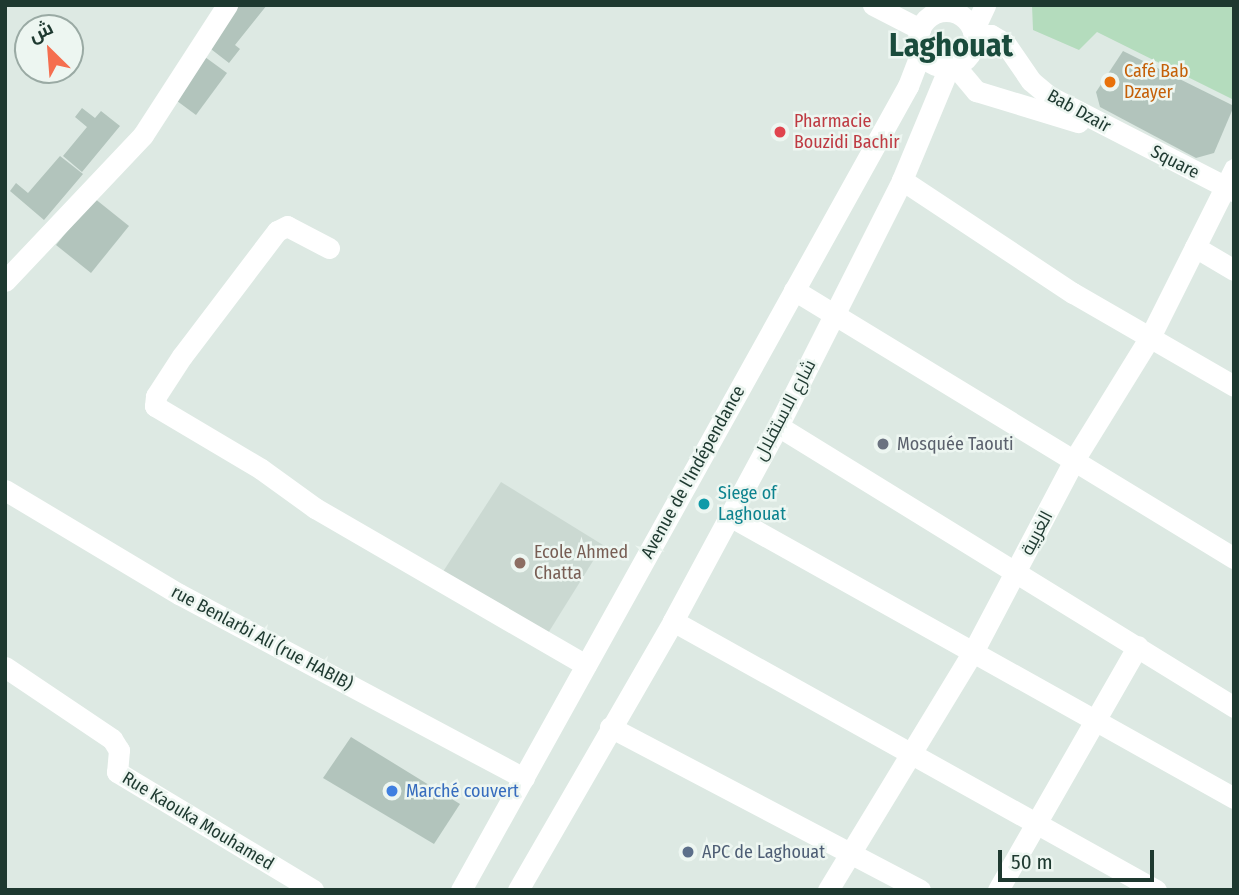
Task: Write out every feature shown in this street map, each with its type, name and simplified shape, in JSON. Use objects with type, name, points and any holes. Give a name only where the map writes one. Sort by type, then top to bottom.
[{"type":"street","points":[[5,281],[143,135],[227,5]]},
{"type":"street","name":"Bab Dzair","points":[[873,5],[932,16],[962,16],[973,33],[999,39],[1039,88],[1118,132]]},
{"type":"street","points":[[952,66],[972,51],[973,33],[985,5]]},
{"type":"street","points":[[921,52],[932,16]]},
{"type":"street","name":"Bab Dzair","points":[[921,52],[933,64],[952,66],[968,86],[992,98],[1118,132]]},
{"type":"street","name":"Avenue de l'Indépendance","points":[[461,890],[908,86],[921,52]]},
{"type":"street","name":"شارع الاستقلال","points":[[517,890],[673,621],[727,515],[778,426],[902,180],[952,66]]},
{"type":"street","name":"Square","points":[[1118,132],[1231,182]]},
{"type":"street","points":[[902,180],[1073,293],[1234,386]]},
{"type":"street","name":"الغربية","points":[[828,890],[974,650],[1073,460],[1150,337],[1231,182]]},
{"type":"street","points":[[329,248],[287,226],[277,231],[182,355],[156,396],[155,406],[261,469],[315,508],[586,665]]},
{"type":"street","points":[[1195,247],[1234,270]]},
{"type":"street","points":[[794,290],[1234,558]]},
{"type":"street","points":[[778,426],[1014,574],[1138,646],[1234,707]]},
{"type":"street","name":"rue Benlarbi Ali (rue HABIB)","points":[[5,490],[179,594],[524,778]]},
{"type":"street","points":[[727,515],[974,650],[1234,798]]},
{"type":"street","points":[[673,621],[908,755],[1156,890]]},
{"type":"street","points":[[998,890],[1138,646]]},
{"type":"street","name":"Rue Kaouka Mouhamed","points":[[5,667],[111,739],[119,750],[117,772],[313,890]]},
{"type":"street","points":[[610,727],[920,890]]},
{"type":"shaded area","name":"Ecole Ahmed Chatta","points":[[501,482],[603,545],[540,646],[437,581]]},
{"type":"green space","points":[[1032,5],[1234,5],[1234,100],[1097,32],[1079,50],[1033,30]]},
{"type":"building","points":[[234,5],[267,5],[235,45],[240,49],[229,63],[207,46]]},
{"type":"building","points":[[1123,51],[1234,106],[1214,153],[1196,158],[1100,107],[1096,92]]},
{"type":"building","points":[[205,57],[227,73],[196,115],[173,98]]},
{"type":"building","points":[[82,108],[95,118],[101,111],[120,126],[82,172],[63,156],[87,127],[75,117]]},
{"type":"building","points":[[60,156],[83,174],[44,220],[10,191],[16,183],[28,193]]},
{"type":"building","points":[[94,198],[129,226],[91,273],[56,245]]},
{"type":"building","name":"Marché couvert","points":[[351,737],[460,804],[434,844],[323,778]]},
{"type":"place","name":"Café Bab Dzayer","points":[[1110,82]]},
{"type":"place","name":"Pharmacie Bouzidi Bachir","points":[[780,132]]},
{"type":"place","name":"Mosquée Taouti","points":[[883,444]]},
{"type":"place","name":"Siege of Laghouat","points":[[704,504]]},
{"type":"place","name":"Ecole Ahmed Chatta","points":[[520,563]]},
{"type":"place","name":"Marché couvert","points":[[392,791]]},
{"type":"place","name":"APC de Laghouat","points":[[688,852]]},
{"type":"district","name":"Laghouat","points":[[951,45]]}]
